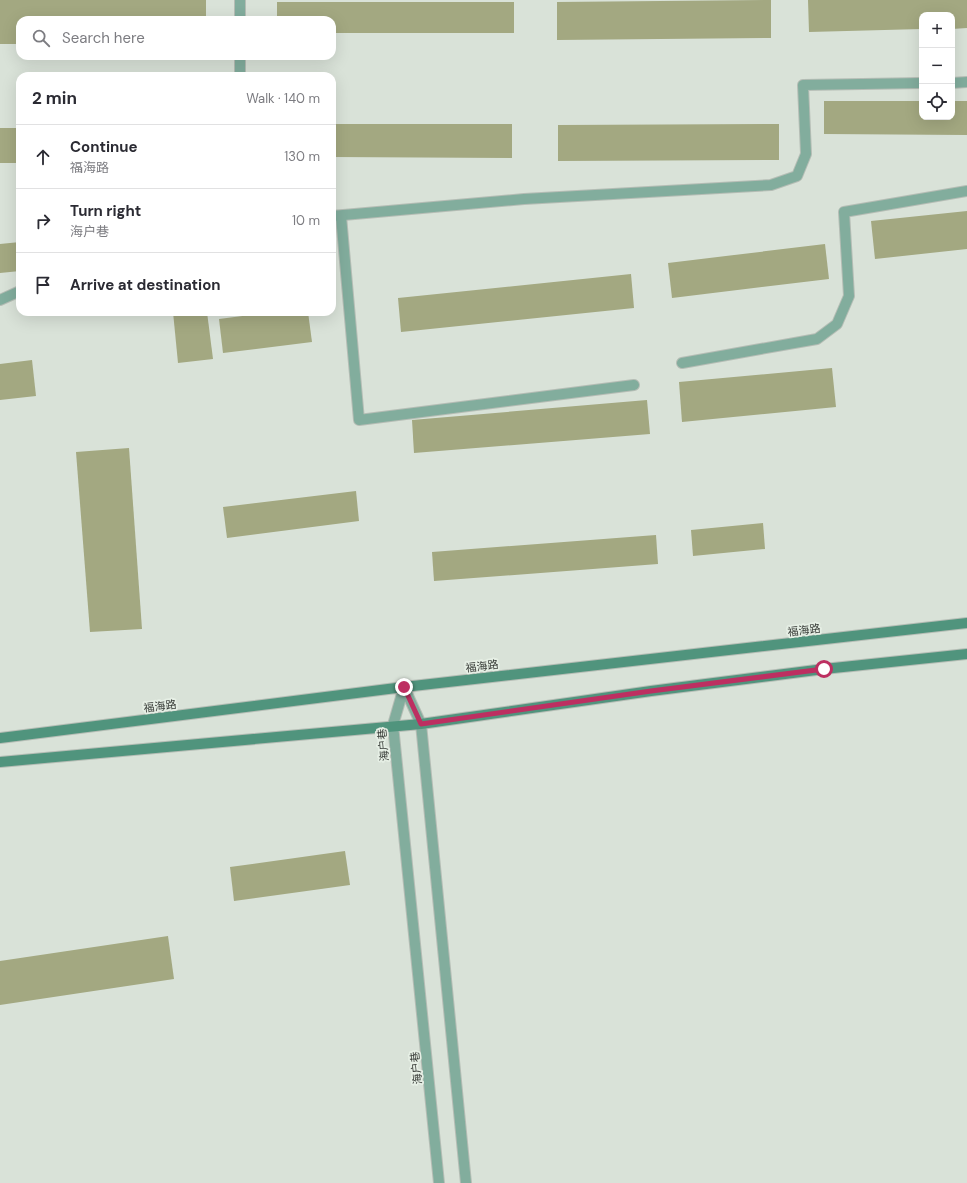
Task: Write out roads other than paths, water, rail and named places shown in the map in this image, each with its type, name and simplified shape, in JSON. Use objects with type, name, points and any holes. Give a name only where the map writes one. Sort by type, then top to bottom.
[{"type":"main road","name":"福海路","points":[[0,738],[404,687],[967,623]]},
{"type":"main road","points":[[0,762],[393,725],[421,724],[651,691],[824,669],[967,654]]},
{"type":"street","points":[[240,0],[240,16]]},
{"type":"street","points":[[240,60],[240,72]]},
{"type":"street","points":[[955,83],[967,82]]},
{"type":"street","points":[[634,385],[359,420],[337,216],[524,199],[772,185],[797,176],[806,154],[803,85],[919,83]]},
{"type":"street","points":[[682,363],[817,339],[837,324],[849,296],[844,212],[967,191]]},
{"type":"street","points":[[0,300],[16,293]]},
{"type":"street","points":[[404,687],[421,724],[466,1183]]},
{"type":"street","name":"海户巷","points":[[404,687],[393,725],[440,1183]]}]
